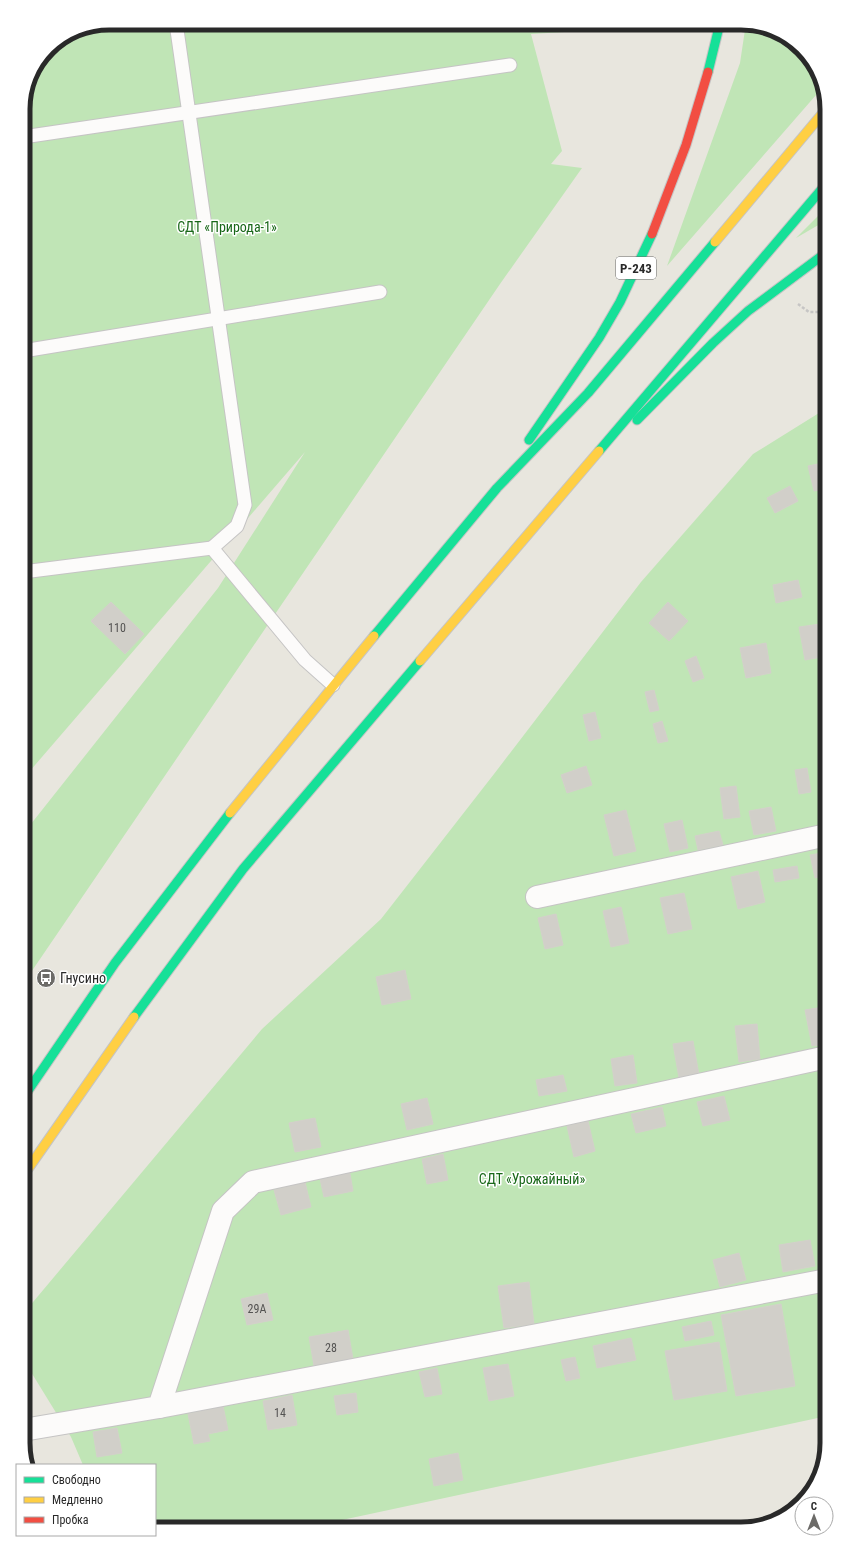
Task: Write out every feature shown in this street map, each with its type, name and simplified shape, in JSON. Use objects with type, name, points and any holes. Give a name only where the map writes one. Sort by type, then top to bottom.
[{"type":"main road","name":"Р-243","points":[[497,488],[599,338],[632,278],[659,216],[691,133],[718,30]]},
{"type":"main road","points":[[30,1088],[115,963],[201,849],[333,685],[497,488],[588,393],[820,116]]},
{"type":"main road","points":[[30,1166],[153,990],[243,869],[540,517],[820,190]]},
{"type":"main road","points":[[540,517],[724,332],[777,288],[820,257]]},
{"type":"street","points":[[537,897],[820,836]]},
{"type":"street","points":[[159,1407],[223,1212],[253,1182],[820,1059]]},
{"type":"street","points":[[30,1429],[159,1407],[820,1281]]},
{"type":"lane","points":[[30,571],[212,548],[237,526],[245,505],[177,30]]},
{"type":"lane","points":[[30,136],[510,65]]},
{"type":"lane","points":[[30,350],[380,292]]},
{"type":"lane","points":[[212,548],[305,660],[333,685]]},
{"type":"green space","name":"СДТ «Природа-1»","points":[[109,30],[581,30],[531,34],[562,151],[551,164],[582,168],[500,284],[30,974],[30,825],[218,588],[305,452],[30,771],[30,104],[34,84],[43,65],[53,53],[74,38],[89,33]]},
{"type":"green space","points":[[745,30],[766,34],[785,43],[800,57],[807,65],[814,79],[818,93],[667,266],[740,63]]},
{"type":"green space","points":[[820,214],[820,224],[796,238]]},
{"type":"green space","name":"СДТ «Урожайный»","points":[[820,412],[820,1418],[333,1522],[156,1522],[156,1464],[83,1464],[71,1437],[30,1370],[30,1306],[262,1029],[381,919],[641,582],[753,454]]},
{"type":"building","points":[[820,463],[820,490],[814,491],[808,466]]},
{"type":"building","points":[[790,486],[798,501],[775,513],[767,498]]},
{"type":"building","points":[[798,580],[802,597],[776,603],[773,585]]},
{"type":"building","points":[[111,602],[144,634],[125,654],[91,621]]},
{"type":"building","points":[[668,602],[688,621],[669,641],[649,623]]},
{"type":"building","points":[[820,624],[820,657],[805,660],[799,627]]},
{"type":"building","points":[[766,643],[771,673],[746,678],[740,648]]},
{"type":"building","points":[[696,656],[704,678],[693,682],[685,661]]},
{"type":"building","points":[[654,690],[659,710],[650,712],[645,692]]},
{"type":"building","points":[[595,712],[601,738],[589,741],[583,715]]},
{"type":"building","points":[[662,721],[668,741],[658,743],[653,724]]},
{"type":"building","points":[[586,766],[592,785],[567,793],[561,775]]},
{"type":"building","points":[[807,768],[811,792],[799,794],[795,770]]},
{"type":"building","points":[[736,786],[740,817],[724,819],[720,788]]},
{"type":"building","points":[[771,807],[776,831],[754,835],[749,811]]},
{"type":"building","points":[[626,810],[636,851],[614,856],[604,815]]},
{"type":"building","points":[[682,820],[688,848],[670,852],[664,824]]},
{"type":"building","points":[[719,831],[723,845],[698,850],[695,836]]},
{"type":"building","points":[[820,853],[820,877],[815,878],[810,855]]},
{"type":"building","points":[[797,866],[799,878],[775,882],[773,870]]},
{"type":"building","points":[[758,871],[765,902],[738,909],[731,877]]},
{"type":"building","points":[[684,893],[692,929],[668,934],[660,898]]},
{"type":"building","points":[[621,907],[629,943],[611,947],[603,911]]},
{"type":"building","points":[[556,914],[563,945],[545,949],[538,918]]},
{"type":"building","points":[[405,970],[411,999],[382,1005],[376,977]]},
{"type":"building","points":[[820,1008],[820,1045],[812,1046],[805,1010]]},
{"type":"building","points":[[757,1024],[760,1059],[739,1062],[735,1026]]},
{"type":"building","points":[[693,1041],[699,1075],[679,1078],[673,1044]]},
{"type":"building","points":[[633,1055],[637,1083],[615,1086],[611,1059]]},
{"type":"building","points":[[563,1075],[567,1091],[539,1096],[536,1080]]},
{"type":"building","points":[[724,1096],[730,1120],[703,1126],[697,1102]]},
{"type":"building","points":[[427,1098],[433,1124],[407,1130],[401,1104]]},
{"type":"building","points":[[662,1107],[666,1126],[636,1133],[631,1114]]},
{"type":"building","points":[[315,1118],[321,1147],[295,1152],[289,1123]]},
{"type":"building","points":[[588,1121],[595,1151],[574,1157],[567,1126]]},
{"type":"building","points":[[443,1154],[448,1180],[427,1184],[422,1159]]},
{"type":"building","points":[[349,1168],[353,1191],[324,1197],[319,1174]]},
{"type":"building","points":[[305,1182],[311,1207],[281,1215],[274,1190]]},
{"type":"building","points":[[810,1240],[815,1266],[783,1272],[779,1245]]},
{"type":"building","points":[[739,1253],[746,1280],[720,1287],[713,1260]]},
{"type":"building","points":[[529,1282],[534,1324],[504,1328],[498,1286]]},
{"type":"building","points":[[267,1293],[273,1320],[247,1325],[241,1299]]},
{"type":"building","points":[[781,1304],[795,1386],[736,1396],[721,1315]]},
{"type":"building","points":[[711,1321],[714,1335],[685,1341],[682,1327]]},
{"type":"building","points":[[348,1330],[353,1359],[314,1366],[309,1337]]},
{"type":"building","points":[[631,1338],[636,1360],[597,1368],[593,1346]]},
{"type":"building","points":[[719,1342],[727,1391],[674,1400],[665,1351]]},
{"type":"building","points":[[575,1357],[580,1378],[566,1381],[561,1360]]},
{"type":"building","points":[[508,1364],[514,1396],[489,1401],[483,1368]]},
{"type":"building","points":[[437,1368],[442,1394],[425,1397],[419,1372]]},
{"type":"building","points":[[356,1393],[358,1412],[337,1415],[334,1396]]},
{"type":"building","points":[[292,1395],[297,1425],[268,1430],[263,1401]]},
{"type":"building","points":[[223,1406],[228,1430],[208,1434],[210,1441],[194,1444],[188,1414]]},
{"type":"building","points":[[117,1428],[122,1453],[97,1457],[93,1432]]},
{"type":"building","points":[[458,1453],[463,1480],[434,1486],[429,1459]]},
{"type":"traffic: fast","points":[[708,72],[718,30]]},
{"type":"traffic: fast","points":[[599,451],[820,191]]},
{"type":"traffic: fast","points":[[529,440],[599,338],[620,302],[652,234]]},
{"type":"traffic: fast","points":[[374,636],[497,488],[588,393],[715,242]]},
{"type":"traffic: fast","points":[[637,420],[713,343],[748,311],[820,257]]},
{"type":"traffic: fast","points":[[134,1017],[243,869],[420,661]]},
{"type":"traffic: fast","points":[[30,1088],[115,963],[230,813]]},
{"type":"traffic: slow","points":[[715,242],[820,116]]},
{"type":"traffic: slow","points":[[420,661],[599,451]]},
{"type":"traffic: slow","points":[[230,813],[374,636]]},
{"type":"traffic: slow","points":[[30,1166],[134,1017]]},
{"type":"traffic: jam","points":[[652,234],[686,145],[708,72]]},
{"type":"place","name":"Гнусино","points":[[46,978]]}]
